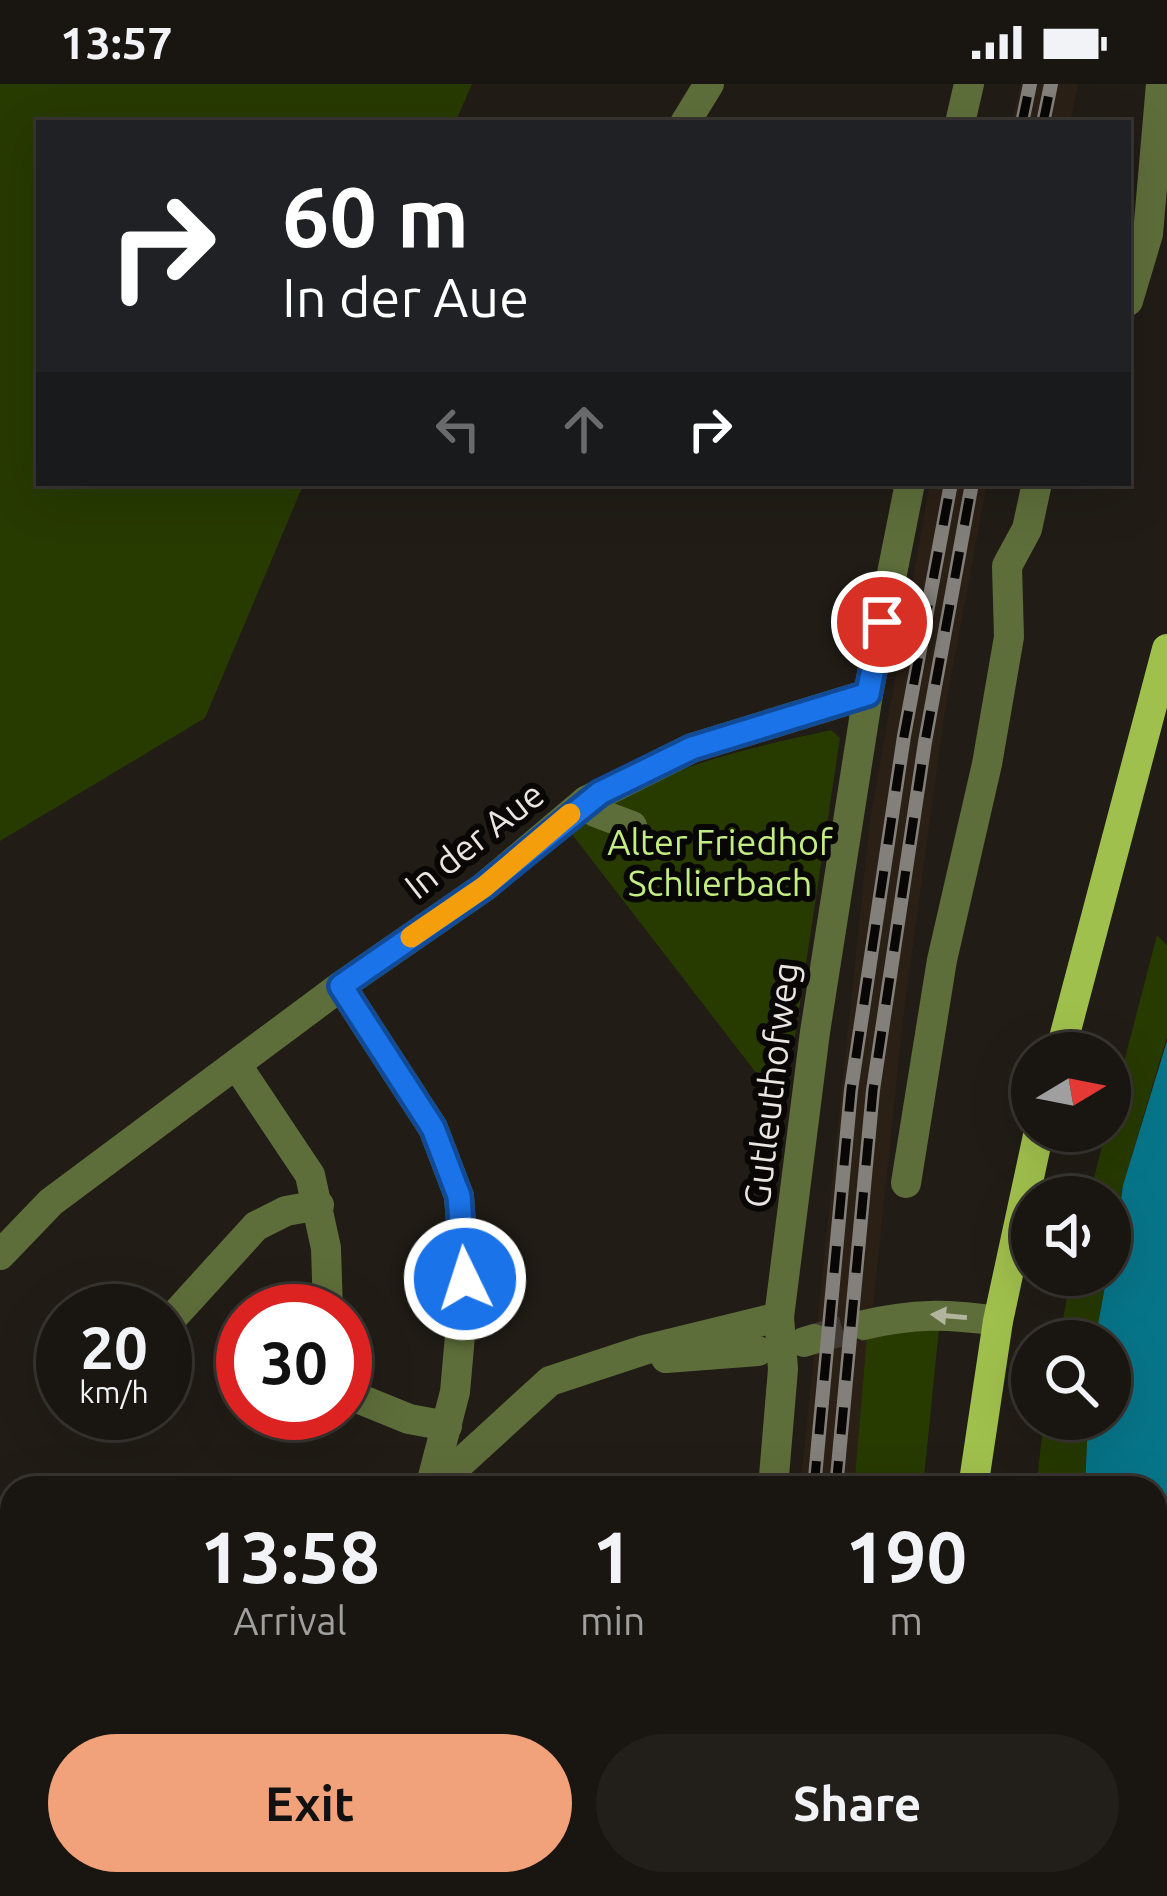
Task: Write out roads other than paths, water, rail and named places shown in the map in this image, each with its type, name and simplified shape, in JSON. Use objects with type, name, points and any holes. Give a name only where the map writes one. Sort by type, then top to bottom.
[{"type":"main road","points":[[1066,1032],[1167,650]]},
{"type":"main road","points":[[975,1476],[998,1322],[1034,1152]]},
{"type":"street","points":[[688,120],[710,84]]},
{"type":"street","points":[[962,120],[969,84]]},
{"type":"street","points":[[1161,84],[1155,186],[1132,290],[1167,289]]},
{"type":"street","points":[[868,694],[909,486]]},
{"type":"street","points":[[906,1183],[946,938],[987,764],[1009,637],[1007,566],[1027,529],[1036,486]]},
{"type":"street","name":"In der Aue","points":[[0,1255],[51,1202],[341,986],[484,887],[586,801],[692,748],[868,694]]},
{"type":"street","name":"Gutleuthofweg","points":[[773,1476],[783,1369],[779,1317],[815,1032],[868,694]]},
{"type":"street","points":[[586,801],[595,812],[632,826]]},
{"type":"street","points":[[341,986],[433,1128],[459,1196],[465,1279],[455,1392],[434,1476]]},
{"type":"street","points":[[238,1067],[310,1175],[326,1248],[327,1284]]},
{"type":"street","points":[[192,1296],[256,1226],[286,1211],[319,1205]]},
{"type":"street","points":[[864,1325],[939,1313],[998,1322]]},
{"type":"street","points":[[444,1476],[550,1381],[644,1350],[779,1317]]},
{"type":"street","points":[[644,1350],[663,1358],[687,1359],[758,1351]]},
{"type":"street","points":[[372,1404],[410,1419],[447,1426]]},
{"type":"water","points":[[1167,1041],[1167,1476],[1086,1476],[1087,1440],[1131,1440],[1131,1320],[1099,1320],[1103,1296],[1131,1296],[1131,1176],[1126,1176]]},
{"type":"tunnel","points":[[814,1339],[864,1325]]},
{"type":"railway","points":[[1023,120],[1030,84]]},
{"type":"railway","points":[[1044,120],[1051,84]]},
{"type":"railway","points":[[815,1476],[851,1090],[904,736],[950,486]]},
{"type":"railway","points":[[837,1476],[873,1090],[925,742],[971,486]]},
{"type":"park label","name":"Alter Friedhof Schlierbach","points":[[720,862]]}]
